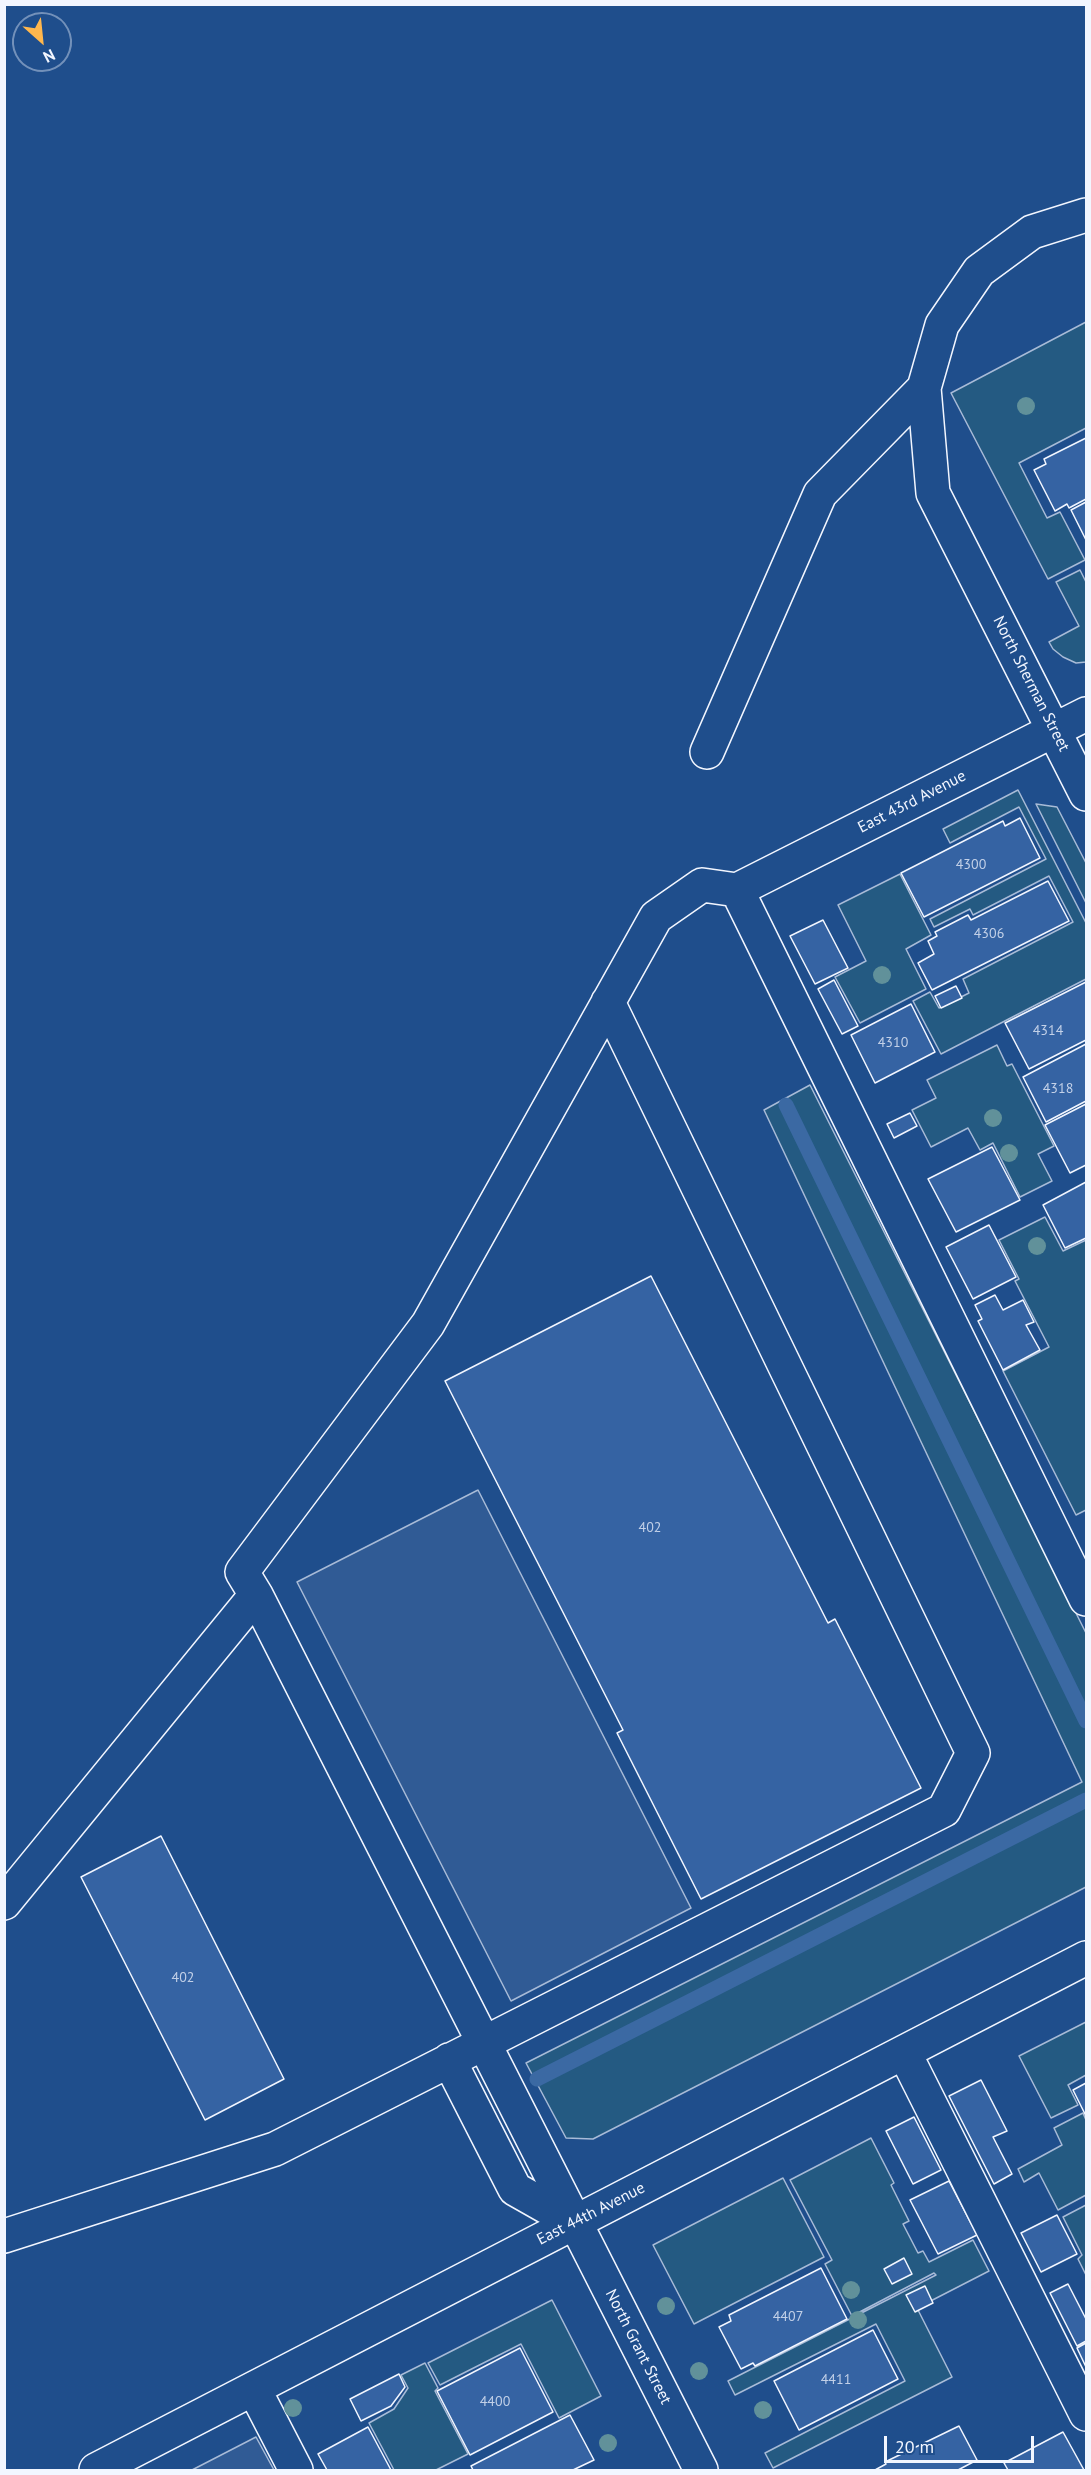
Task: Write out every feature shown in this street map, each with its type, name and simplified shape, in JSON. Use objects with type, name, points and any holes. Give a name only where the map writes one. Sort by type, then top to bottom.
[{"type":"street","points":[[707,752],[820,494],[924,388],[942,325],[979,271],[1032,232],[1086,215]]},
{"type":"street","name":"North Sherman Street","points":[[924,388],[933,493],[1086,794]]},
{"type":"street","name":"East 43rd Avenue","points":[[737,890],[1086,714]]},
{"type":"street","points":[[4,2236],[275,2149],[944,1810],[973,1753],[608,1002],[656,917],[702,885],[737,890],[1086,1599]]},
{"type":"street","name":"North Grant Street","points":[[608,1002],[428,1324],[242,1572],[256,1595],[701,2470]]},
{"type":"street","points":[[4,1903],[256,1595]]},
{"type":"street","name":"East 44th Avenue","points":[[96,2470],[1086,1958]]},
{"type":"street","points":[[904,2052],[1086,2414]]},
{"type":"street","points":[[449,2060],[515,2189],[575,2223]]},
{"type":"street","points":[[254,2389],[296,2470]]},
{"type":"shaded area","points":[[1086,322],[1086,428],[1019,463],[1047,518],[1060,512],[1085,560],[1048,579],[951,393]]},
{"type":"shaded area","points":[[1080,570],[1086,582],[1086,662],[1076,663],[1063,657],[1053,649],[1049,642],[1079,626],[1056,582]]},
{"type":"shaded area","points":[[1018,790],[1086,923],[1086,979],[941,1054],[913,1001],[930,992],[939,1008],[969,993],[963,979],[1073,922],[1049,876],[973,915],[970,909],[934,927],[930,919],[1046,859],[1019,807],[950,843],[943,829]]},
{"type":"shaded area","points":[[1036,804],[1057,807],[1086,863],[1086,903]]},
{"type":"shaded area","points":[[900,874],[931,935],[906,949],[926,989],[860,1023],[835,977],[866,961],[838,905]]},
{"type":"shaded area","points":[[997,1045],[1007,1066],[1012,1064],[1054,1146],[1038,1154],[1052,1181],[1020,1197],[993,1143],[980,1150],[968,1128],[931,1147],[912,1110],[936,1098],[927,1080]]},
{"type":"shaded area","points":[[810,1085],[1086,1633],[1086,1887],[593,2139],[566,2138],[526,2063],[1082,1782],[764,1110]]},
{"type":"shaded area","points":[[1045,1217],[1063,1251],[1086,1240],[1086,1510],[1076,1515],[1003,1371],[1049,1347],[1015,1281],[1019,1279],[999,1240]]},
{"type":"shaded area","points":[[478,1490],[691,1908],[511,2001],[297,1582]]},
{"type":"shaded area","points":[[1086,2022],[1086,2075],[1068,2085],[1078,2105],[1051,2118],[1019,2056]]},
{"type":"shaded area","points":[[1083,2113],[1086,2120],[1086,2195],[1058,2210],[1039,2173],[1024,2182],[1018,2169],[1062,2145],[1054,2128]]},
{"type":"shaded area","points":[[871,2138],[894,2183],[891,2185],[909,2221],[903,2224],[918,2253],[923,2251],[929,2262],[973,2240],[989,2271],[917,2308],[952,2377],[773,2468],[765,2453],[905,2381],[876,2324],[735,2395],[728,2381],[936,2275],[934,2273],[852,2316],[825,2264],[832,2260],[790,2180]]},
{"type":"shaded area","points":[[783,2178],[824,2257],[694,2324],[653,2245]]},
{"type":"shaded area","points":[[1086,2205],[1086,2275],[1078,2259],[1082,2255],[1063,2217]]},
{"type":"shaded area","points":[[552,2300],[601,2396],[559,2418],[521,2344],[440,2385],[428,2363]]},
{"type":"shaded area","points":[[425,2363],[438,2388],[435,2391],[468,2454],[436,2470],[394,2470],[369,2423],[394,2409],[408,2388],[401,2375]]},
{"type":"shaded area","points":[[256,2437],[274,2470],[192,2470]]},
{"type":"building","points":[[1086,438],[1086,499],[1069,508],[1067,504],[1055,511],[1034,470],[1046,464],[1044,459]]},
{"type":"building","points":[[1086,502],[1086,540],[1071,510]]},
{"type":"building","points":[[1020,818],[1040,858],[924,917],[901,873],[1003,821],[1005,826]]},
{"type":"building","points":[[1048,881],[1069,921],[932,990],[918,963],[934,954],[928,941],[937,936],[935,932],[968,915],[971,920]]},
{"type":"building","points":[[823,920],[848,968],[815,984],[790,936]]},
{"type":"building","points":[[834,980],[858,1026],[842,1034],[818,989]]},
{"type":"building","points":[[1086,982],[1086,1040],[1029,1069],[1005,1023]]},
{"type":"building","points":[[956,986],[962,998],[941,1008],[935,996]]},
{"type":"building","points":[[911,1004],[935,1052],[875,1083],[851,1035]]},
{"type":"building","points":[[1086,1044],[1086,1101],[1046,1122],[1023,1077]]},
{"type":"building","points":[[1086,1104],[1086,1165],[1070,1173],[1045,1125]]},
{"type":"building","points":[[910,1113],[917,1126],[894,1138],[887,1124]]},
{"type":"building","points":[[992,1147],[1020,1200],[956,1232],[928,1179]]},
{"type":"building","points":[[1086,1182],[1086,1238],[1065,1248],[1043,1205]]},
{"type":"building","points":[[989,1225],[1016,1277],[973,1299],[946,1247]]},
{"type":"building","points":[[651,1276],[828,1623],[835,1619],[921,1788],[701,1899],[617,1733],[623,1730],[445,1381]]},
{"type":"building","points":[[995,1295],[1003,1310],[1023,1300],[1034,1322],[1026,1325],[1040,1350],[1003,1370],[978,1321],[982,1319],[975,1305]]},
{"type":"building","points":[[161,1836],[284,2079],[205,2120],[81,1877]]},
{"type":"building","points":[[981,2080],[1007,2131],[993,2137],[1012,2174],[994,2184],[949,2096]]},
{"type":"building","points":[[1086,2083],[1086,2116],[1073,2090]]},
{"type":"building","points":[[914,2117],[941,2170],[913,2184],[886,2131]]},
{"type":"building","points":[[949,2181],[977,2235],[938,2254],[910,2200]]},
{"type":"building","points":[[1057,2215],[1077,2254],[1041,2272],[1021,2233]]},
{"type":"building","points":[[904,2258],[912,2274],[892,2284],[884,2269]]},
{"type":"building","points":[[821,2268],[847,2319],[755,2366],[753,2363],[741,2369],[719,2327],[731,2321],[729,2315]]},
{"type":"building","points":[[1068,2284],[1086,2319],[1086,2341],[1077,2346],[1050,2293]]},
{"type":"building","points":[[925,2286],[933,2303],[915,2312],[906,2295]]},
{"type":"building","points":[[873,2330],[898,2379],[799,2430],[774,2381]]},
{"type":"building","points":[[1086,2343],[1086,2367],[1077,2348]]},
{"type":"building","points":[[520,2348],[553,2412],[470,2455],[437,2391]]},
{"type":"building","points":[[399,2374],[405,2387],[391,2406],[361,2421],[350,2399]]},
{"type":"building","points":[[570,2415],[594,2460],[573,2470],[473,2470],[471,2466]]},
{"type":"building","points":[[959,2426],[977,2460],[958,2470],[875,2470],[886,2464],[885,2462]]},
{"type":"building","points":[[368,2427],[391,2470],[327,2470],[318,2454]]},
{"type":"building","points":[[1063,2432],[1084,2470],[1008,2470],[1004,2463]]},
{"type":"waterway","points":[[786,1105],[1086,1721]]},
{"type":"waterway","points":[[537,2079],[1086,1800]]}]
